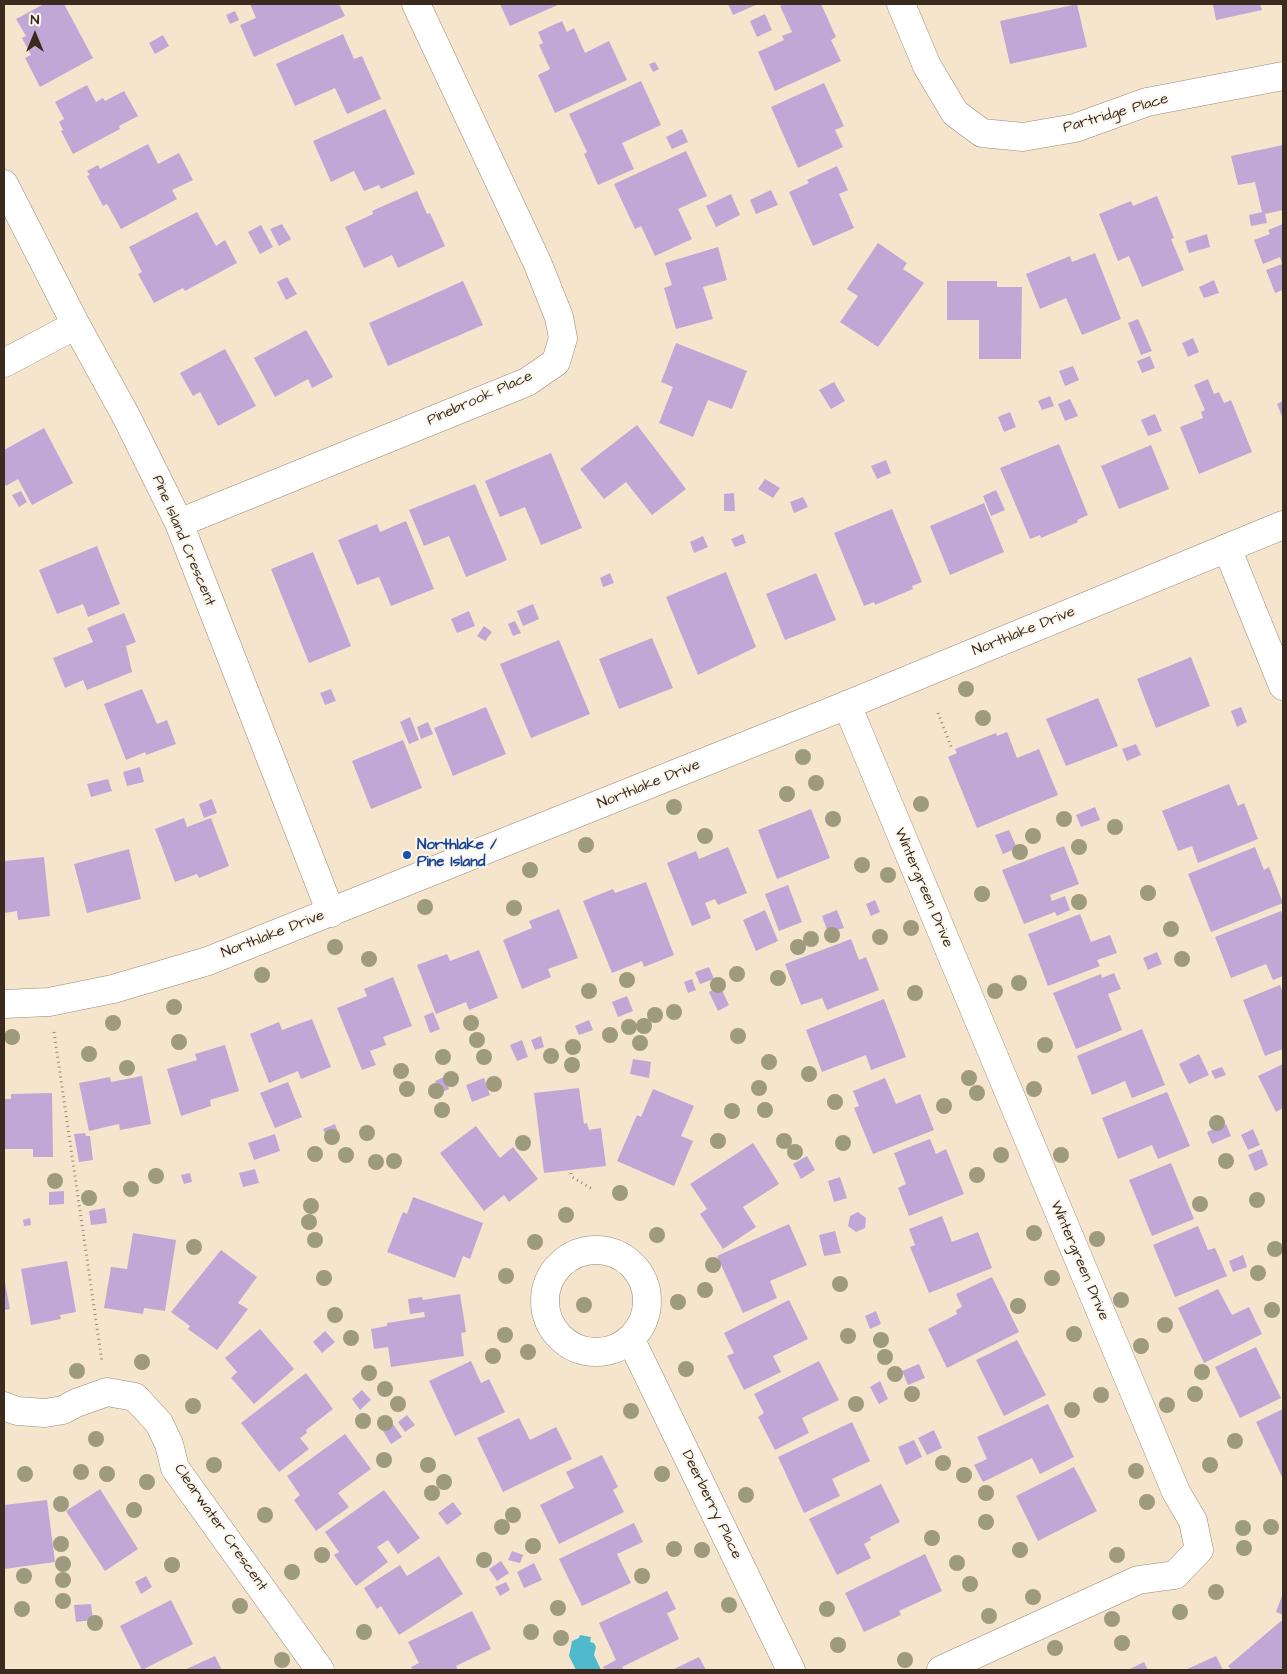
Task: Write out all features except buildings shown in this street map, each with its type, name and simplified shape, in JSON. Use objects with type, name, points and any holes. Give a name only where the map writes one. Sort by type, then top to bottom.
[{"type":"street","name":"Pinebrook Place","points":[[179,524],[526,382],[556,362],[563,338],[559,317],[537,262],[416,4]]},
{"type":"street","name":"Partridge Place","points":[[901,4],[927,66],[954,113],[982,133],[1023,137],[1075,128],[1147,102],[1283,76]]},
{"type":"street","name":"Pine Island Crescent","points":[[4,184],[76,325],[126,416],[179,524],[331,912]]},
{"type":"street","points":[[4,364],[76,325]]},
{"type":"street","name":"Northlake Drive","points":[[4,1004],[50,1002],[113,989],[208,961],[847,706],[1283,525]]},
{"type":"street","points":[[1227,548],[1283,686]]},
{"type":"street","name":"Wintergreen Drive","points":[[847,706],[1176,1492],[1193,1520],[1199,1550],[1175,1575],[1138,1580],[941,1670]]},
{"type":"street","name":"Deerberry Place","points":[[631,1340],[791,1670]]},
{"type":"street","name":"Clearwater Crescent","points":[[4,1406],[17,1411],[45,1414],[63,1410],[76,1403],[107,1392],[135,1397],[160,1423],[169,1444],[175,1468],[320,1670]]},
{"type":"path","points":[[938,712],[952,749]]},
{"type":"path","points":[[50,1002],[107,1392]]},
{"type":"path","points":[[571,1173],[572,1177],[594,1190]]},
{"type":"water","points":[[580,1635],[591,1637],[590,1642],[594,1643],[596,1647],[594,1655],[601,1670],[576,1670],[569,1656],[572,1641],[579,1638]]},
{"type":"place","name":"Northlake / Pine Island","points":[[407,855]]}]
